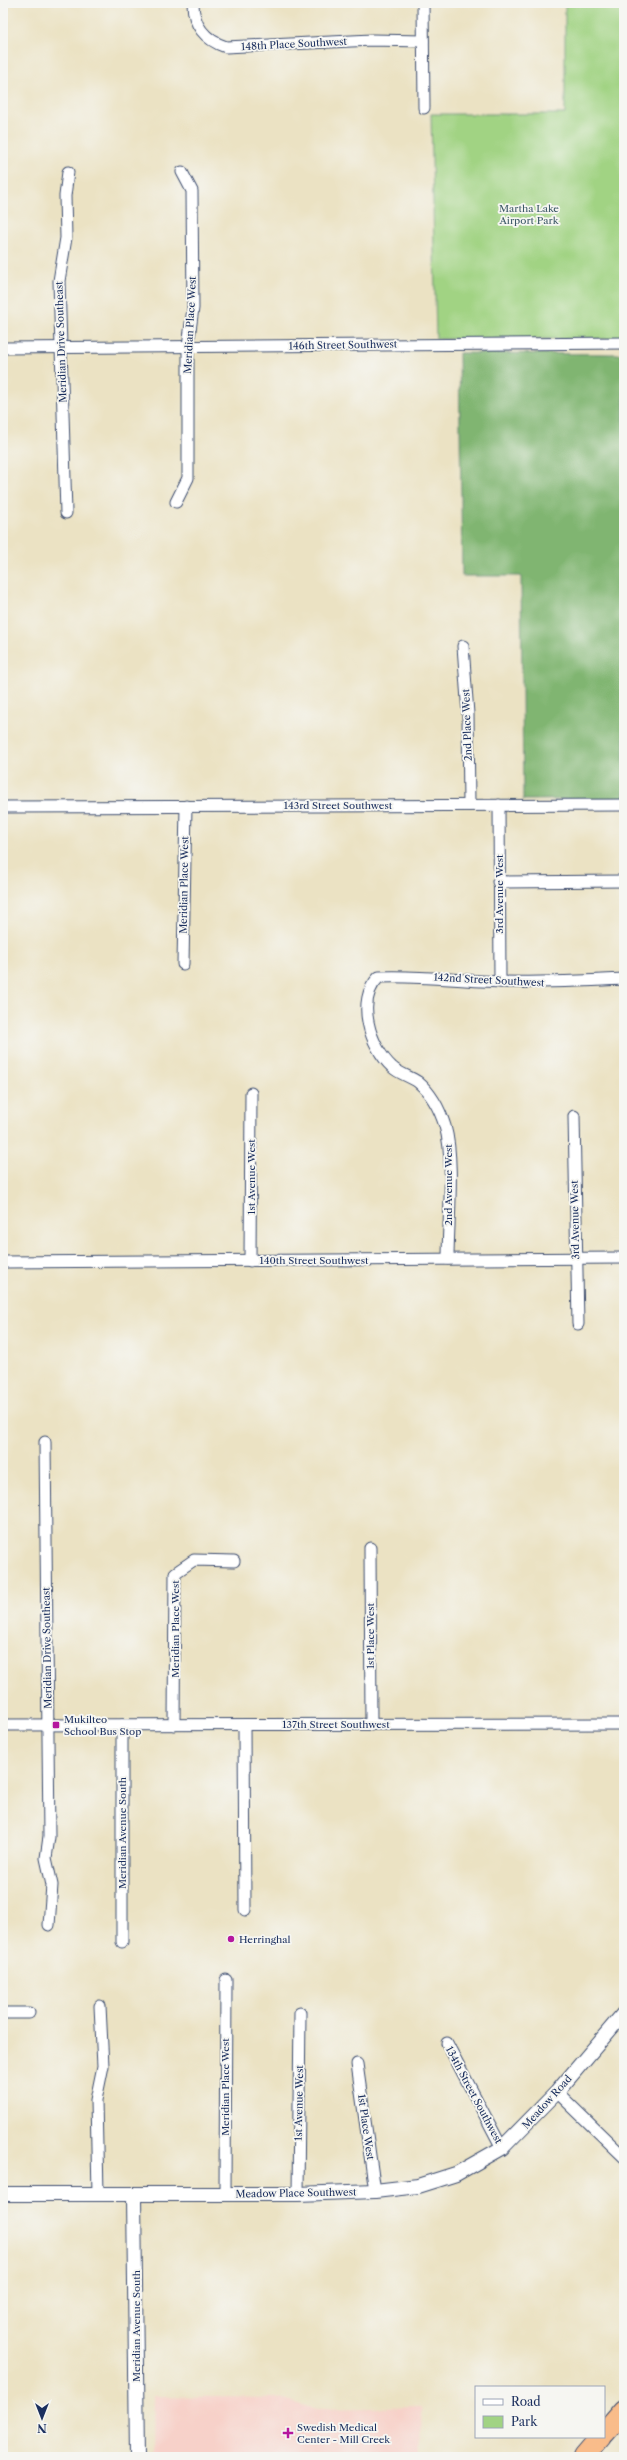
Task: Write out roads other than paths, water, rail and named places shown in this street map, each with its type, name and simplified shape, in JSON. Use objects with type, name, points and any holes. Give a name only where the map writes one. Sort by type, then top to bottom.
[{"type":"highway","points":[[605,2432],[624,2410]]},
{"type":"highway","points":[[584,2457],[600,2438]]},
{"type":"street","name":"148th Place Southwest","points":[[193,3],[193,15],[202,32],[216,44],[226,47],[372,40],[423,41]]},
{"type":"street","points":[[423,3],[424,108]]},
{"type":"street","name":"Meridian Drive Southeast","points":[[66,513],[62,348],[58,281],[66,238],[64,196],[68,172]]},
{"type":"street","name":"Meridian Place West","points":[[176,502],[188,478],[188,346],[193,308],[192,191],[182,172]]},
{"type":"street","name":"146th Street Southwest","points":[[3,348],[624,343]]},
{"type":"street","name":"2nd Place West","points":[[463,646],[468,714],[470,805]]},
{"type":"street","name":"3rd Avenue West","points":[[499,805],[498,882],[500,982]]},
{"type":"street","name":"143rd Street Southwest","points":[[3,807],[624,805]]},
{"type":"street","name":"Meridian Place West","points":[[183,964],[186,806]]},
{"type":"street","points":[[498,882],[624,881]]},
{"type":"street","name":"142nd Street Southwest","points":[[379,977],[413,976],[500,982],[557,983],[624,979]]},
{"type":"street","name":"2nd Avenue West","points":[[379,977],[372,983],[368,996],[368,1023],[375,1044],[392,1068],[418,1082],[438,1106],[445,1126],[449,1145],[448,1259]]},
{"type":"street","name":"1st Avenue West","points":[[250,1261],[251,1093]]},
{"type":"street","name":"3rd Avenue West","points":[[574,1116],[575,1258],[578,1324]]},
{"type":"street","name":"140th Street Southwest","points":[[3,1262],[624,1258]]},
{"type":"street","name":"Meridian Drive Southeast","points":[[45,1442],[49,1836],[46,1858],[52,1885],[49,1925]]},
{"type":"street","name":"1st Place West","points":[[370,1548],[371,1724]]},
{"type":"street","name":"Meridian Place West","points":[[174,1725],[175,1573],[194,1560],[234,1560]]},
{"type":"street","points":[[244,1724],[245,1910]]},
{"type":"street","name":"137th Street Southwest","points":[[3,1725],[624,1724]]},
{"type":"street","name":"Meridian Avenue South","points":[[122,1725],[122,1942]]},
{"type":"street","name":"Meridian Place West","points":[[225,2194],[226,1980]]},
{"type":"street","points":[[98,2194],[96,2100],[103,2066],[100,2006]]},
{"type":"street","points":[[3,2013],[28,2013]]},
{"type":"street","name":"1st Avenue West","points":[[298,2194],[300,2013]]},
{"type":"street","name":"Meadow Road","points":[[456,2174],[502,2148],[557,2092],[624,2013]]},
{"type":"street","name":"134th Street Southwest","points":[[447,2043],[502,2148]]},
{"type":"street","name":"1st Place West","points":[[357,2064],[375,2191]]},
{"type":"street","points":[[557,2092],[624,2157]]},
{"type":"street","name":"Meadow Place Southwest","points":[[3,2194],[298,2194],[375,2191],[418,2186],[456,2174]]},
{"type":"street","name":"Meridian Avenue South","points":[[134,2194],[137,2457]]},
{"type":"place","name":"Mukilteo School Bus Stop","points":[[56,1725]]},
{"type":"place","name":"Herringhal","points":[[231,1939]]},
{"type":"place","name":"Swedish Medical Center - Mill Creek","points":[[288,2433]]},
{"type":"park label","name":"Martha Lake Airport Park","points":[[529,214]]}]
